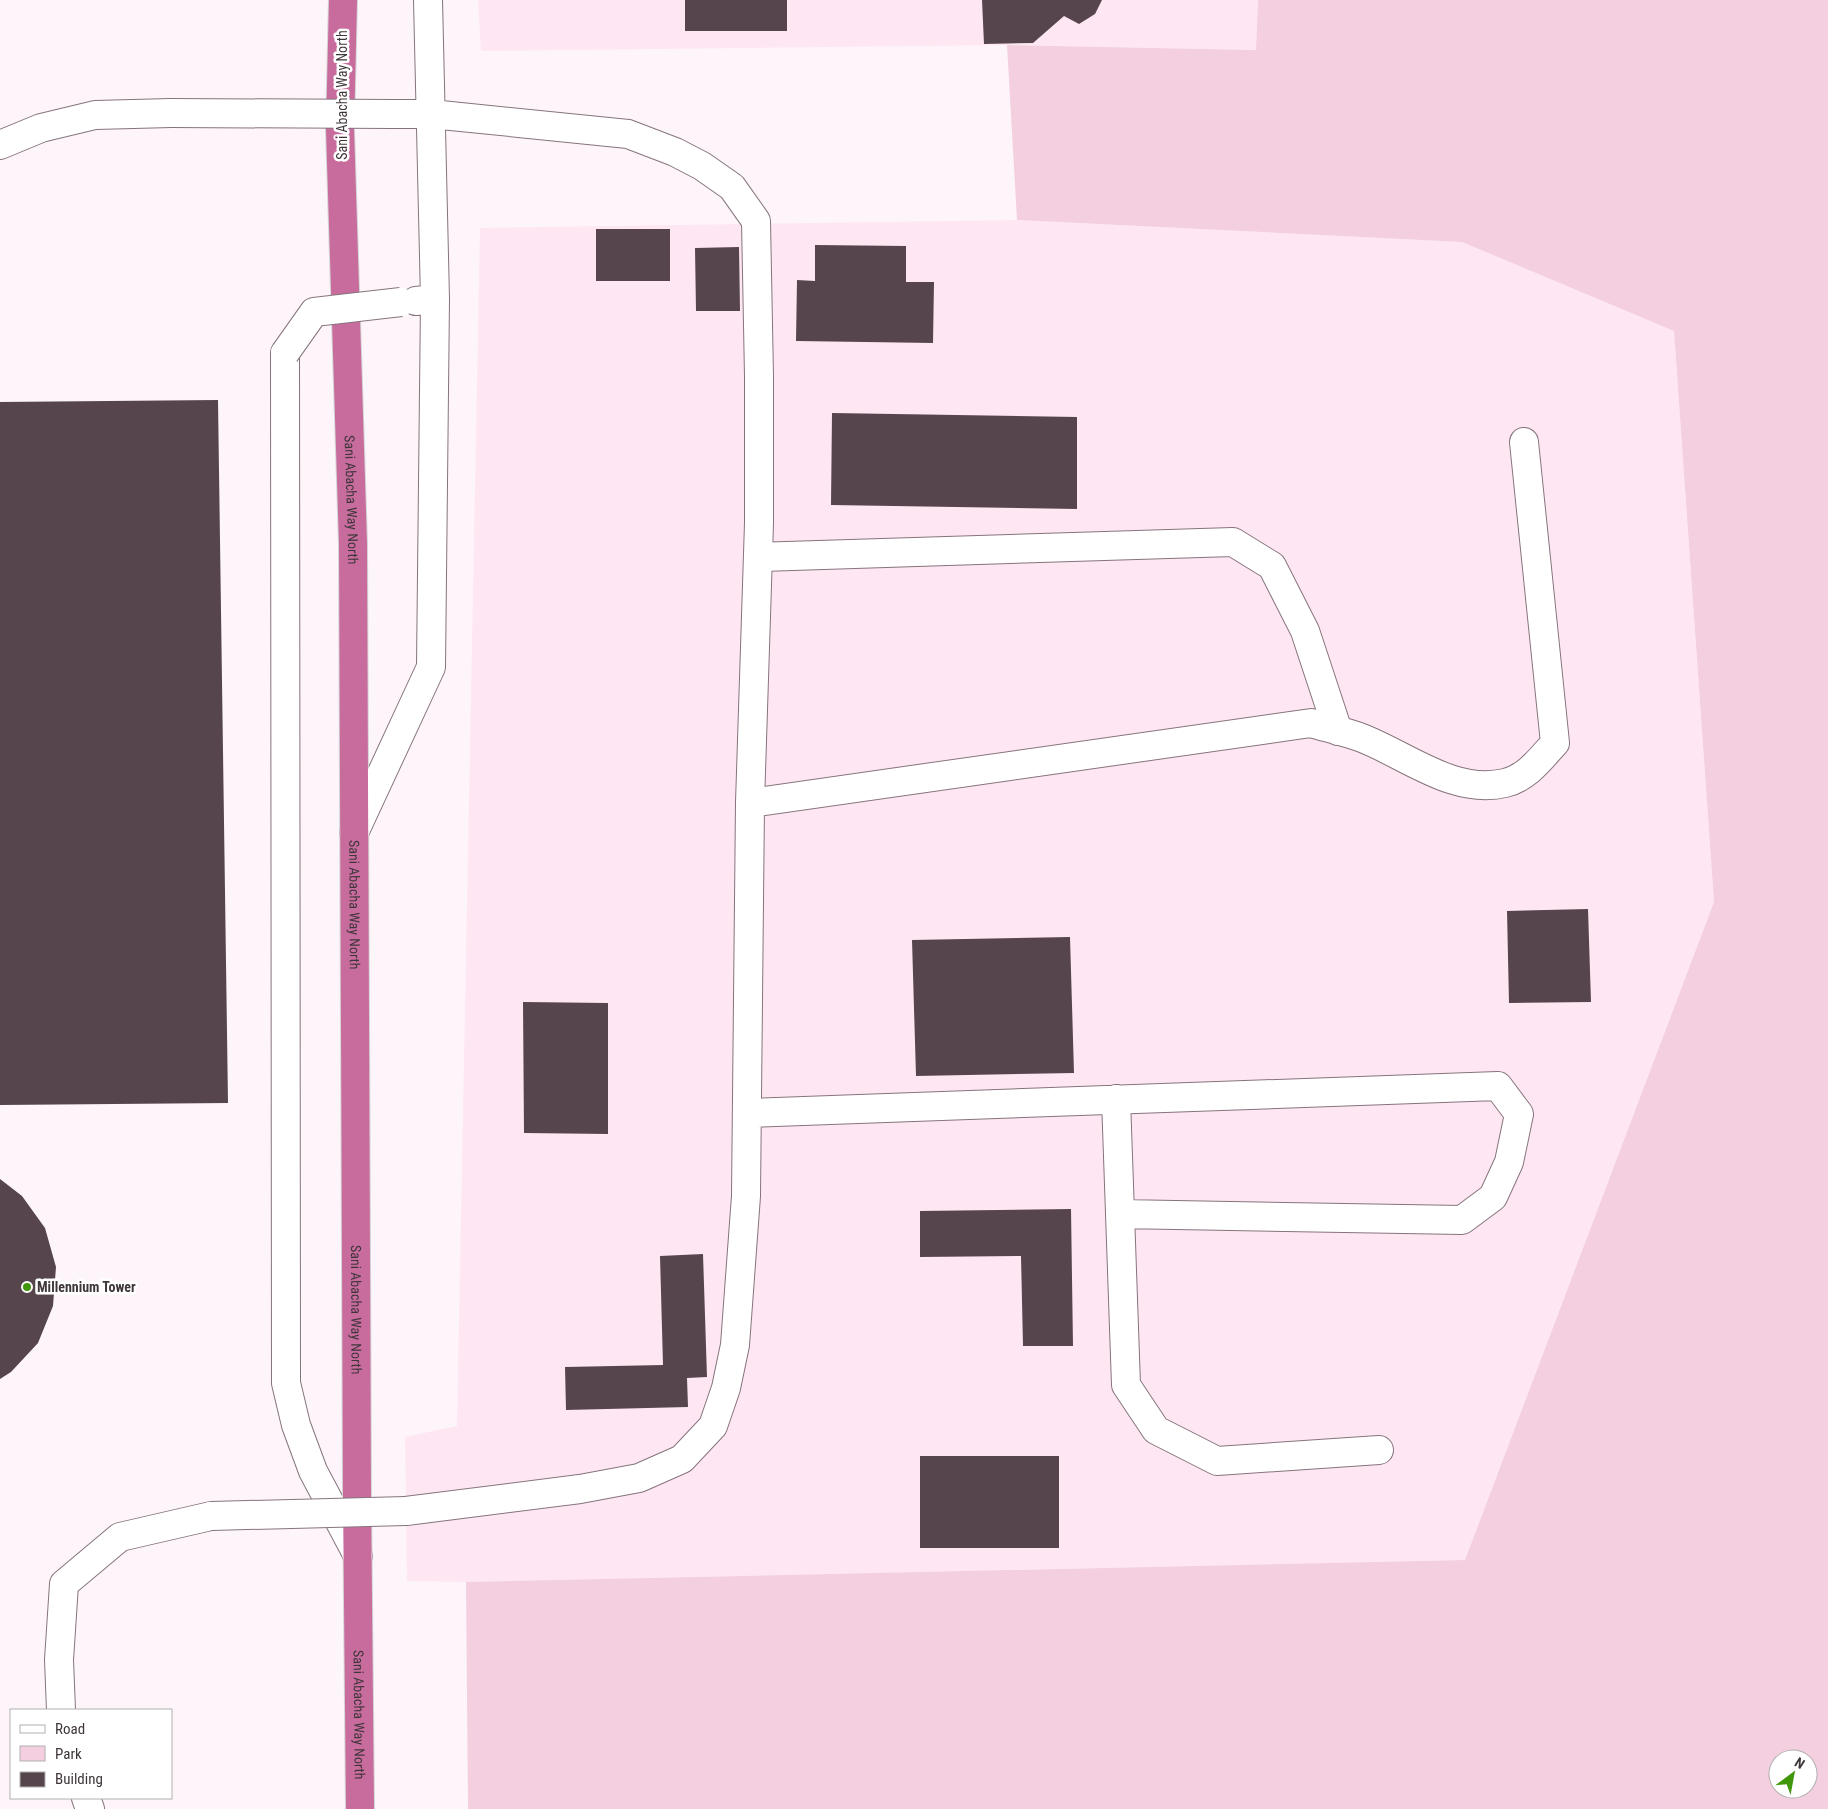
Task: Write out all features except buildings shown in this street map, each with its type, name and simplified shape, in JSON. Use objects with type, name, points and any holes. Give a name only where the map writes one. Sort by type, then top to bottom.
[{"type":"highway","name":"Sani Abacha Way North","points":[[343,0],[340,130],[354,544],[360,1809]]},
{"type":"street","points":[[354,833],[431,666],[435,299],[428,0]]},
{"type":"street","points":[[0,145],[41,128],[95,115],[431,114],[628,134],[675,152],[702,166],[732,187],[756,221],[759,386],[758,557],[750,803],[746,1196],[735,1345],[726,1388],[713,1426],[682,1459],[639,1478],[580,1489],[406,1511],[211,1516],[120,1537],[64,1584],[59,1660],[61,1709]]},
{"type":"street","points":[[358,1556],[313,1471],[296,1426],[286,1383],[285,353],[314,312],[435,299]]},
{"type":"street","points":[[750,803],[1311,723],[1362,738],[1429,771],[1470,786],[1506,783],[1530,771],[1555,743],[1524,442]]},
{"type":"street","points":[[758,557],[1233,542],[1272,566],[1305,630],[1338,731]]},
{"type":"street","points":[[747,1113],[1498,1086],[1519,1114],[1509,1162],[1493,1198],[1462,1220],[1120,1214]]},
{"type":"street","points":[[1116,1099],[1126,1385],[1156,1430],[1216,1460],[1379,1450]]},
{"type":"shaded area","points":[[478,0],[1258,0],[1256,50],[1007,45],[481,51]]},
{"type":"shaded area","points":[[1017,220],[1462,242],[1674,331],[1714,902],[1465,1560],[466,1582],[407,1581],[405,1437],[457,1426],[480,228]]},
{"type":"green space","points":[[1258,0],[1828,0],[1828,1809],[468,1809],[466,1582],[1465,1560],[1714,902],[1674,331],[1462,242],[1017,220],[1007,45],[1256,50]]},
{"type":"place","name":"Millennium Tower","points":[[27,1287]]}]
